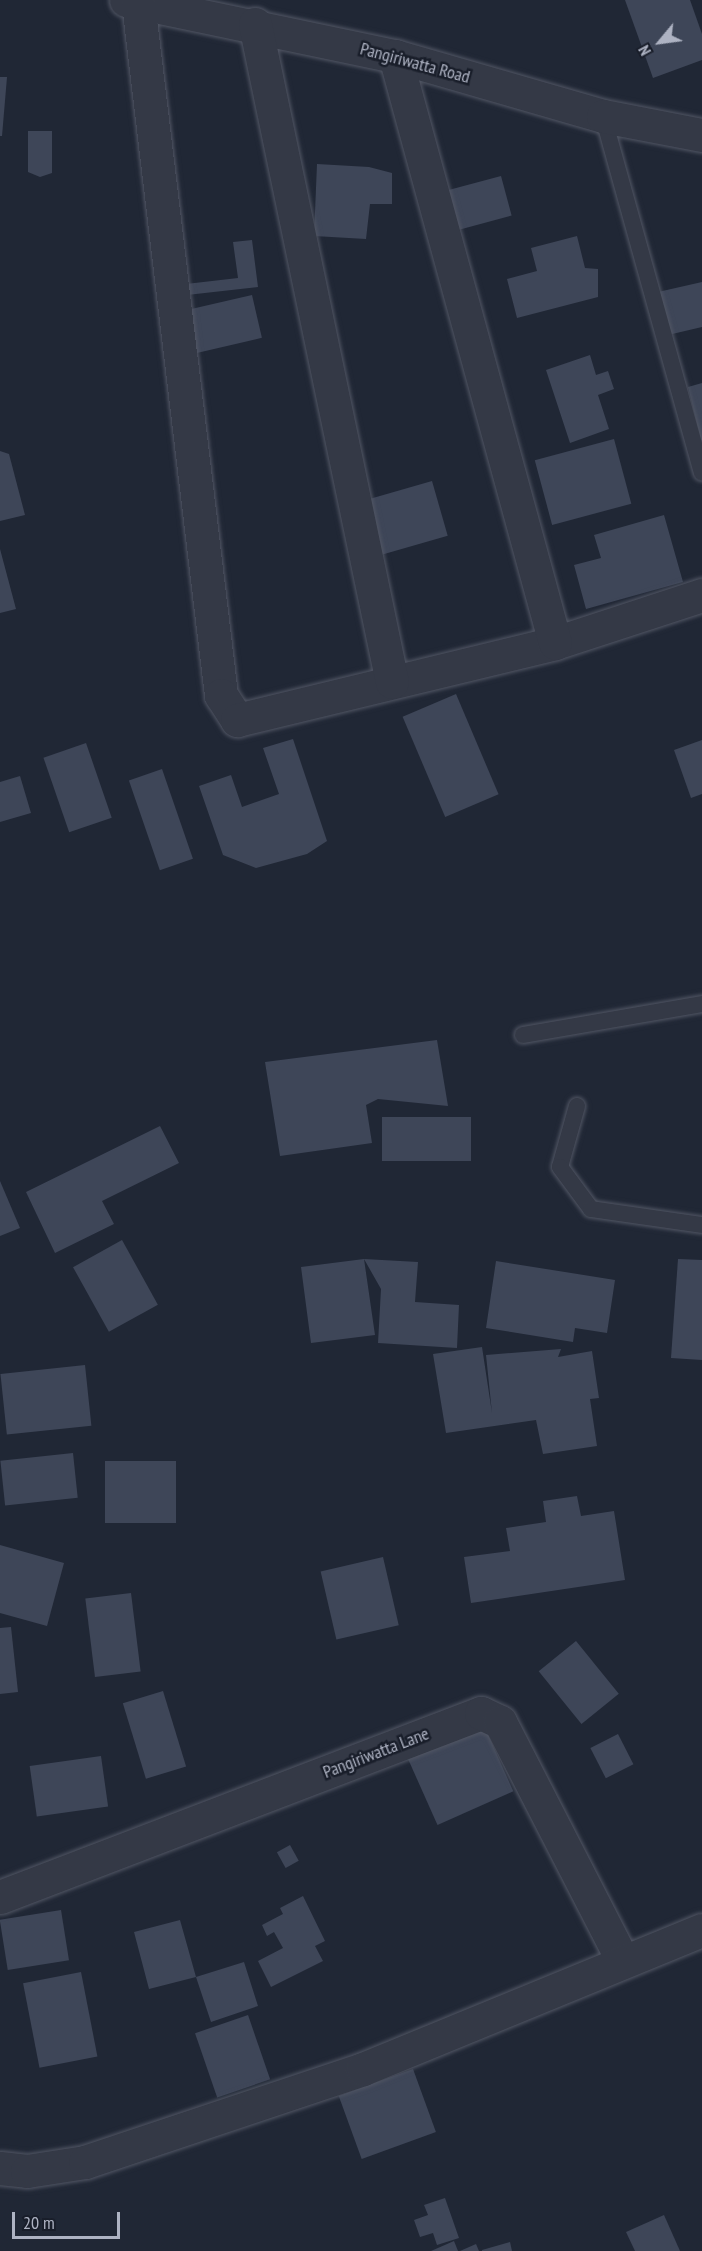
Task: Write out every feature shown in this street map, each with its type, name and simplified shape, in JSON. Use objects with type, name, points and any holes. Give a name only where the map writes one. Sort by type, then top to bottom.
[{"type":"street","name":"Pangiriwatta Road","points":[[132,1],[255,24],[395,56],[603,116],[702,135]]},
{"type":"street","points":[[132,1],[221,695],[237,720],[555,643],[702,595]]},
{"type":"street","points":[[255,24],[392,682]]},
{"type":"street","points":[[395,56],[555,643]]},
{"type":"street","name":"Pangiriwatta Lane","points":[[0,1897],[481,1713],[500,1722],[623,1961]]},
{"type":"street","points":[[0,2168],[27,2171],[85,2162],[363,2068],[702,1930]]},
{"type":"lane","points":[[603,116],[702,473]]},
{"type":"lane","points":[[522,1035],[702,1004]]},
{"type":"lane","points":[[578,1106],[560,1167],[591,1209],[702,1225]]},
{"type":"building","points":[[625,0],[690,0],[702,34],[702,60],[653,78]]},
{"type":"building","points":[[0,77],[7,77],[2,136],[0,136]]},
{"type":"building","points":[[28,131],[52,131],[52,173],[40,177],[28,172]]},
{"type":"building","points":[[317,164],[369,167],[392,173],[392,204],[370,204],[366,239],[314,236]]},
{"type":"building","points":[[501,176],[512,216],[453,231],[442,192]]},
{"type":"building","points":[[577,236],[585,268],[598,269],[598,297],[517,318],[507,279],[537,271],[531,248]]},
{"type":"building","points":[[252,240],[258,287],[187,295],[186,284],[238,278],[233,242]]},
{"type":"building","points":[[702,282],[702,327],[668,335],[658,292]]},
{"type":"building","points":[[252,295],[262,338],[195,353],[185,311]]},
{"type":"building","points":[[590,355],[596,375],[608,371],[614,389],[598,395],[609,429],[570,443],[546,370]]},
{"type":"building","points":[[702,383],[702,440],[701,440],[688,387]]},
{"type":"building","points":[[614,439],[631,504],[552,525],[535,460]]},
{"type":"building","points":[[0,451],[9,454],[25,515],[0,521]]},
{"type":"building","points":[[432,481],[448,536],[376,556],[360,502]]},
{"type":"building","points":[[664,515],[683,582],[586,609],[574,565],[601,558],[594,535]]},
{"type":"building","points":[[0,549],[16,609],[0,613]]},
{"type":"building","points":[[456,694],[499,794],[445,817],[403,717]]},
{"type":"building","points":[[293,739],[327,841],[307,854],[256,868],[223,855],[199,786],[231,775],[242,807],[279,794],[263,748]]},
{"type":"building","points":[[702,740],[702,794],[691,798],[674,750]]},
{"type":"building","points":[[86,743],[112,818],[69,832],[43,758]]},
{"type":"building","points":[[162,769],[193,859],[160,870],[129,780]]},
{"type":"building","points":[[20,776],[31,813],[0,822],[0,782]]},
{"type":"building","points":[[437,1040],[448,1106],[378,1099],[366,1105],[372,1143],[280,1156],[265,1062]]},
{"type":"building","points":[[382,1117],[471,1117],[471,1161],[382,1161]]},
{"type":"building","points":[[160,1126],[179,1163],[102,1201],[114,1224],[55,1253],[26,1192]]},
{"type":"building","points":[[0,1181],[20,1228],[0,1236]]},
{"type":"building","points":[[122,1240],[158,1305],[109,1332],[73,1267]]},
{"type":"building","points":[[364,1259],[418,1262],[415,1302],[459,1305],[457,1348],[378,1343],[381,1289]]},
{"type":"building","points":[[364,1259],[375,1335],[311,1343],[301,1267]]},
{"type":"building","points":[[678,1259],[702,1260],[702,1360],[671,1358]]},
{"type":"building","points":[[496,1261],[615,1280],[607,1333],[575,1328],[573,1342],[486,1328]]},
{"type":"building","points":[[482,1347],[492,1413],[486,1355],[561,1349],[558,1357],[592,1351],[599,1398],[590,1399],[597,1446],[543,1454],[536,1420],[446,1433],[433,1354]]},
{"type":"building","points":[[85,1365],[91,1426],[7,1435],[0,1374]]},
{"type":"building","points":[[73,1453],[78,1498],[5,1505],[0,1461]]},
{"type":"building","points":[[105,1461],[176,1461],[176,1523],[105,1523]]},
{"type":"building","points":[[577,1496],[581,1516],[614,1511],[625,1580],[471,1603],[464,1557],[510,1551],[506,1528],[546,1522],[543,1501]]},
{"type":"building","points":[[0,1545],[64,1563],[47,1626],[0,1613]]},
{"type":"building","points":[[383,1557],[399,1625],[336,1640],[321,1571]]},
{"type":"building","points":[[131,1593],[141,1671],[95,1677],[85,1599]]},
{"type":"building","points":[[11,1627],[18,1692],[0,1694],[0,1628]]},
{"type":"building","points":[[576,1641],[619,1694],[581,1724],[539,1671]]},
{"type":"building","points":[[163,1691],[186,1767],[146,1779],[123,1703]]},
{"type":"building","points":[[482,1721],[513,1791],[437,1825],[406,1755]]},
{"type":"building","points":[[618,1734],[633,1764],[606,1778],[590,1748]]},
{"type":"building","points":[[101,1756],[108,1807],[37,1817],[30,1766]]},
{"type":"building","points":[[290,1845],[299,1861],[286,1868],[277,1852]]},
{"type":"building","points":[[303,1896],[325,1941],[315,1946],[323,1961],[271,1987],[258,1961],[283,1948],[274,1932],[267,1936],[262,1925],[283,1914],[280,1908]]},
{"type":"building","points":[[61,1910],[69,1960],[8,1970],[0,1920]]},
{"type":"building","points":[[180,1920],[196,1977],[149,1989],[134,1932]]},
{"type":"building","points":[[244,1962],[258,2006],[211,2022],[196,1977]]},
{"type":"building","points":[[81,1972],[97,2056],[39,2068],[23,1983]]},
{"type":"building","points":[[248,2015],[270,2079],[217,2098],[195,2033]]},
{"type":"building","points":[[413,2069],[436,2132],[362,2159],[339,2096]]},
{"type":"building","points":[[445,2198],[459,2238],[437,2245],[433,2233],[420,2237],[414,2220],[428,2215],[424,2205]]},
{"type":"building","points":[[664,2215],[680,2251],[635,2251],[626,2232]]},
{"type":"building","points":[[454,2241],[458,2251],[431,2251]]},
{"type":"building","points":[[510,2242],[512,2251],[482,2251],[482,2250]]},
{"type":"building","points":[[476,2244],[479,2251],[460,2251]]}]
